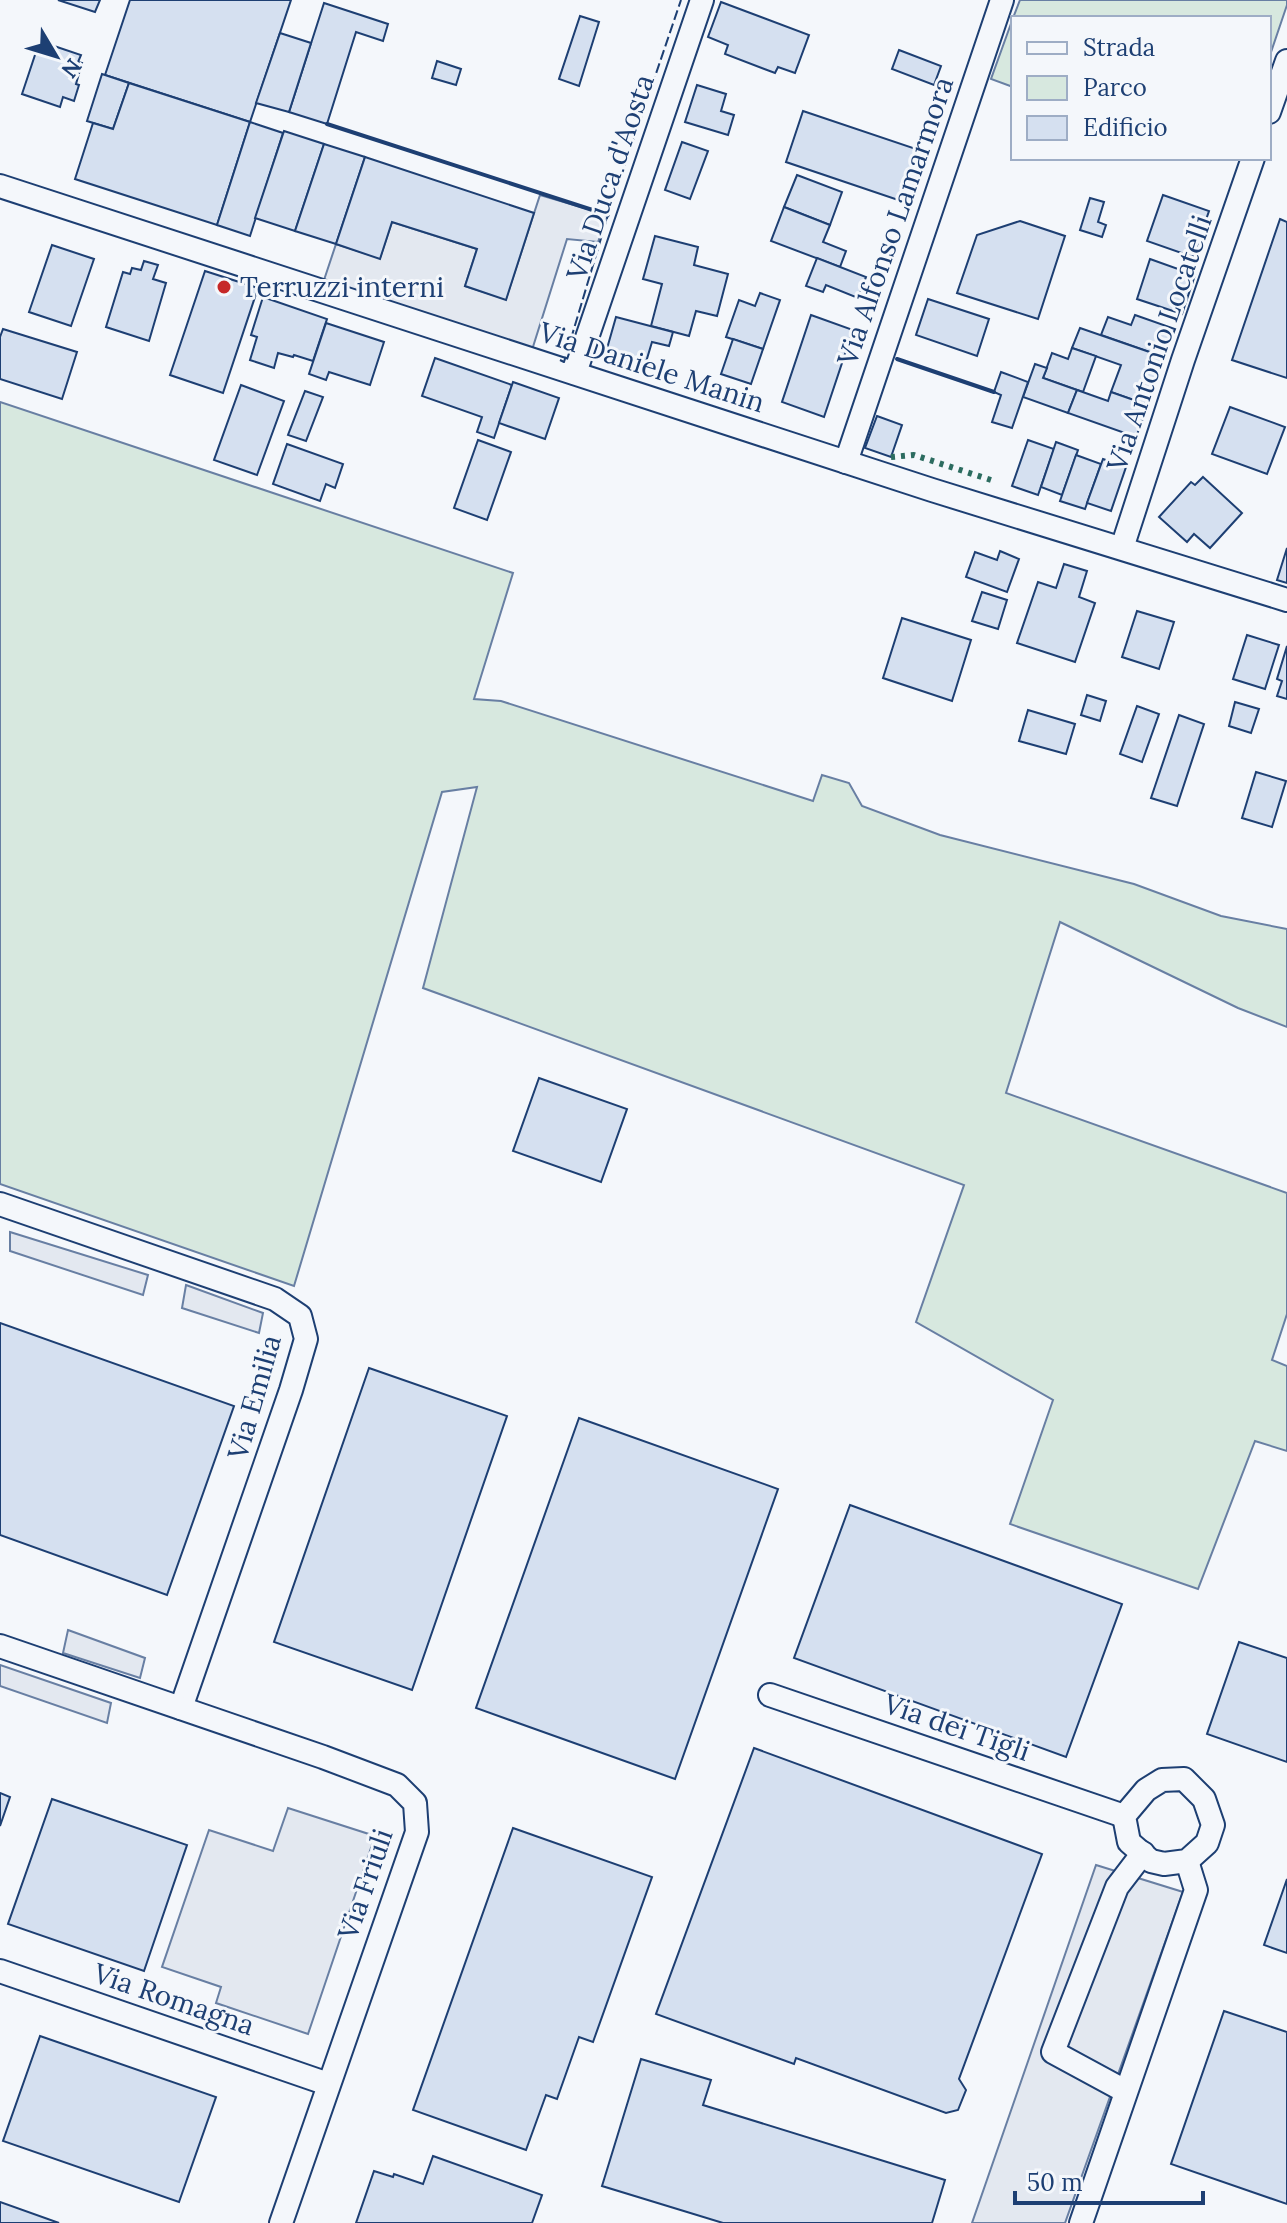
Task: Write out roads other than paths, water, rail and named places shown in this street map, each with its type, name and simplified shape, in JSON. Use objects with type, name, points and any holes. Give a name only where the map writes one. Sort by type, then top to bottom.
[{"type":"street","name":"Via Duca d'Aosta","points":[[575,373],[702,0]]},
{"type":"street","name":"Via Alfonso Lamarmora","points":[[846,462],[1002,0]]},
{"type":"street","points":[[1271,106],[1287,61]]},
{"type":"street","name":"Via Antonio Locatelli","points":[[1122,548],[1252,160]]},
{"type":"street","name":"Via Daniele Manin","points":[[0,186],[846,462],[1287,600]]},
{"type":"street","name":"Via Emilia","points":[[0,1204],[275,1299],[300,1316],[306,1339],[291,1390],[181,1708]]},
{"type":"street","name":"Via Friuli","points":[[0,1646],[397,1785],[415,1803],[417,1832],[281,2223]]},
{"type":"street","name":"Via dei Tigli","points":[[770,1695],[1124,1816]]},
{"type":"street","points":[[1184,1779],[1204,1799],[1213,1825],[1207,1843],[1187,1861],[1164,1864],[1151,1861],[1129,1842],[1124,1816],[1146,1790],[1162,1780],[1184,1779]]},
{"type":"street","points":[[1125,2091],[1053,2052],[1117,1887],[1143,1853]]},
{"type":"street","points":[[1081,2223],[1196,1890],[1187,1861]]},
{"type":"street","name":"Via Romagna","points":[[0,1971],[328,2084]]},
{"type":"place","name":"Terruzzi interni","points":[[224,287]]}]
